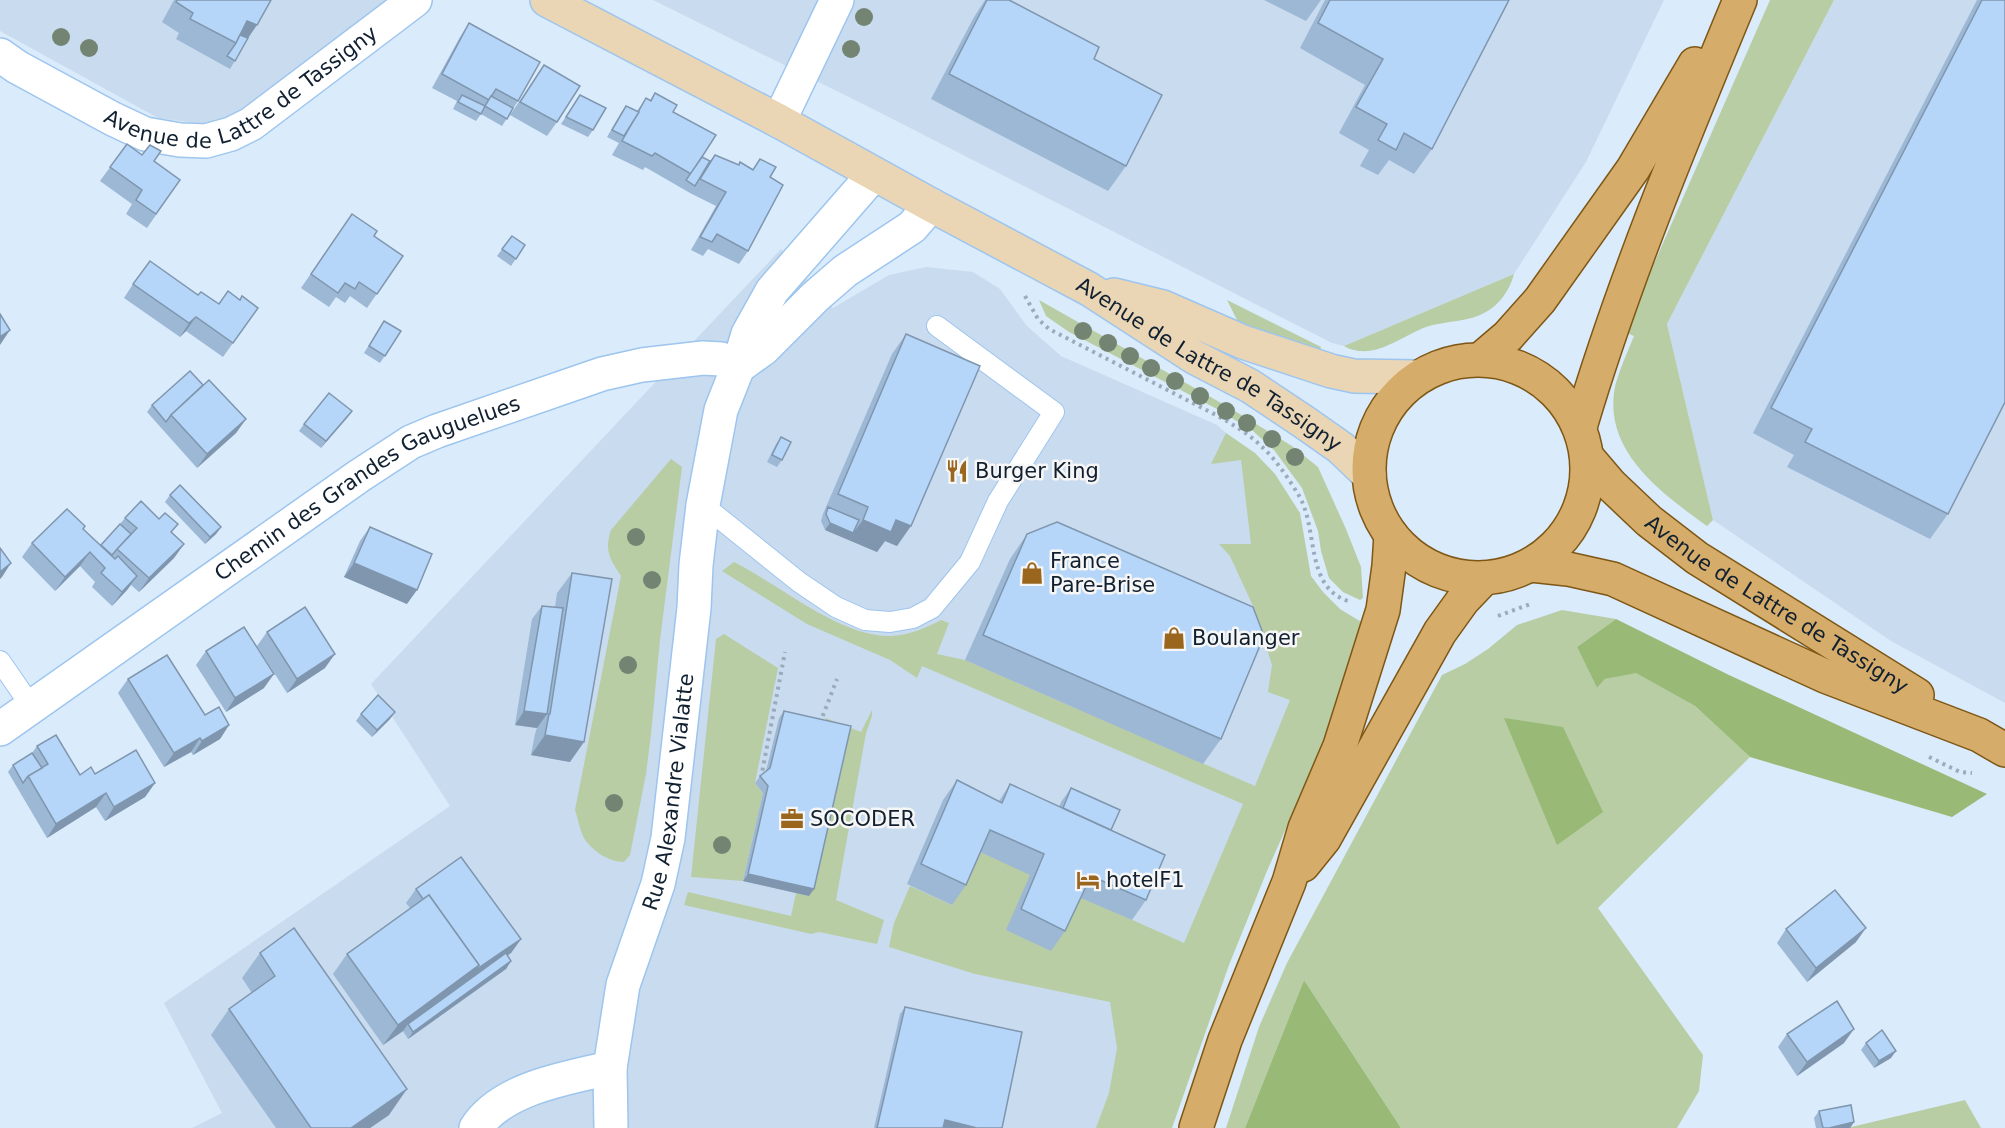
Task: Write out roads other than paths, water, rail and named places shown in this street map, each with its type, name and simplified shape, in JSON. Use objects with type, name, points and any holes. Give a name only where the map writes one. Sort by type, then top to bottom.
[{"type":"main road","points":[[546,0],[779,121],[1089,289]]},
{"type":"main road","points":[[1481,359],[1508,336],[1540,300],[1633,169],[1733,0]]},
{"type":"main road","points":[[1531,565],[1548,553],[1563,537],[1575,519],[1583,499],[1587,479],[1583,442],[1611,330],[1685,134],[1740,0]]},
{"type":"main road","name":"Avenue de Lattre de Tassigny","points":[[1089,289],[1163,307],[1243,342],[1331,371],[1354,376],[1417,377]]},
{"type":"main road","name":"Avenue de Lattre de Tassigny","points":[[1089,289],[1194,357],[1250,386],[1341,448],[1369,475]]},
{"type":"main road","name":"Avenue de Lattre de Tassigny","points":[[1468,359],[1481,359],[1522,368],[1557,392],[1570,409],[1583,442],[1610,484],[1649,521],[1697,558],[1992,742],[1825,676],[1613,579],[1568,569],[1531,565],[1508,574],[1484,578],[1462,578],[1442,573],[1423,564],[1405,551],[1391,535],[1375,507],[1369,475],[1369,459],[1376,427],[1393,399],[1417,377],[1441,365],[1468,359]]},
{"type":"main road","points":[[1196,1128],[1225,1040],[1289,882],[1305,828],[1340,746],[1383,610],[1391,535]]},
{"type":"main road","points":[[1289,882],[1324,839],[1440,632],[1462,600],[1484,578]]},
{"type":"street","name":"Avenue de Lattre de Tassigny","points":[[0,55],[113,119],[145,134],[180,140],[206,141],[231,134],[251,124],[415,0]]},
{"type":"street","points":[[779,121],[837,0]]},
{"type":"street","name":"Rue Alexandre Vialatte","points":[[611,1128],[610,1068],[623,985],[658,884],[668,838],[694,608],[703,505],[721,410],[748,334],[772,291],[874,174]]},
{"type":"street","points":[[738,367],[763,349],[815,297],[845,272],[912,227],[931,205]]},
{"type":"street","name":"Chemin des Grandes Gauguelues","points":[[0,729],[359,476],[411,442],[602,374],[684,359],[721,359],[738,367]]},
{"type":"street","points":[[476,1128],[510,1099],[530,1089],[610,1068]]},
{"type":"lane","points":[[703,505],[799,582],[836,607],[865,620],[890,622],[913,618],[932,608],[970,562],[998,501],[1054,412],[937,326]]},
{"type":"lane","points":[[0,661],[32,706]]},
{"type":"place","name":"Burger King","points":[[957,471]]},
{"type":"place","name":"France Pare-Brise","points":[[1032,573]]},
{"type":"place","name":"Boulanger","points":[[1174,638]]},
{"type":"place","name":"SOCODER","points":[[792,819]]},
{"type":"place","name":"hotelF1","points":[[1088,880]]}]
